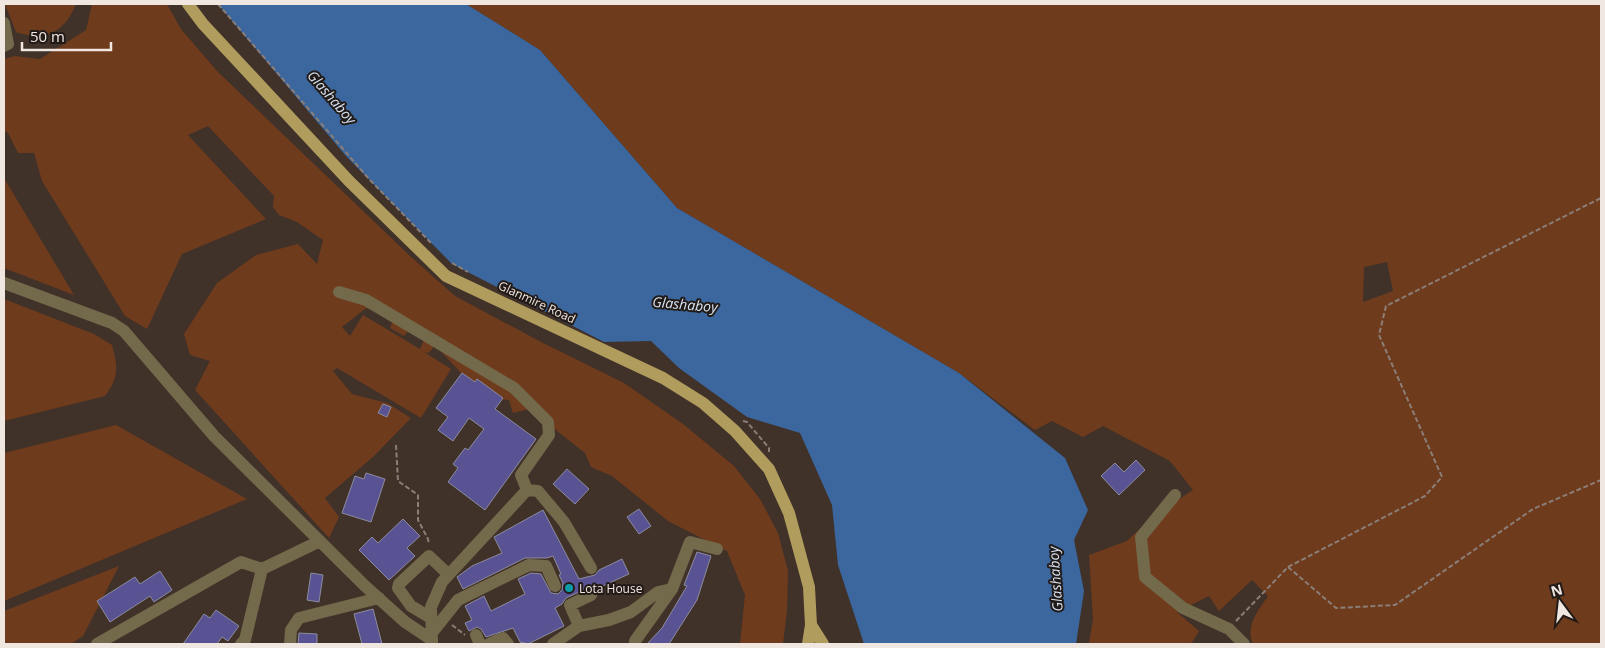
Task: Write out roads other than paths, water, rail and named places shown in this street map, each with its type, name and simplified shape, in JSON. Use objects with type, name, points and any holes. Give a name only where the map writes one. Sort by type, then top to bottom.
[{"type":"main road","name":"Glanmire Road","points":[[188,4],[203,24],[349,180],[446,276],[663,378],[703,404],[735,431],[769,469],[789,513],[809,587],[811,625],[808,644]]},
{"type":"main road","points":[[811,625],[823,644]]},
{"type":"lane","points":[[4,29],[8,44],[4,46]]},
{"type":"lane","points":[[4,283],[112,323],[124,331],[214,436],[320,542],[404,622],[432,639],[437,618],[433,599],[448,574],[527,490]]},
{"type":"lane","points":[[339,292],[366,300],[514,388],[548,422],[549,435],[521,475],[527,490]]},
{"type":"lane","points":[[527,490],[538,491],[564,522],[591,568]]},
{"type":"lane","points":[[1174,495],[1141,537],[1145,577],[1183,608],[1229,629],[1244,644]]},
{"type":"lane","points":[[97,644],[242,562],[262,569],[320,542]]},
{"type":"lane","points":[[635,641],[672,589],[690,542],[717,550]]},
{"type":"lane","points":[[437,618],[411,606],[398,588],[429,556],[448,574]]},
{"type":"lane","points":[[437,618],[458,600],[529,565],[546,566],[555,586]]},
{"type":"lane","points":[[241,644],[246,640],[262,569]]},
{"type":"lane","points":[[553,644],[580,626],[609,620],[632,612],[658,592],[672,589]]},
{"type":"lane","points":[[580,626],[570,606],[590,596]]},
{"type":"lane","points":[[290,644],[291,630],[299,618],[379,598]]},
{"type":"lane","points":[[489,644],[503,638],[508,644]]},
{"type":"water","name":"Glashaboy","points":[[218,4],[466,4],[540,50],[677,208],[959,373],[1065,458],[1088,510],[1074,540],[1084,591],[1076,644],[864,644],[838,565],[832,505],[800,433],[747,417],[679,368],[651,341],[604,342],[452,264],[346,156]]},
{"type":"place","name":"Lota House","points":[[569,588]]}]
